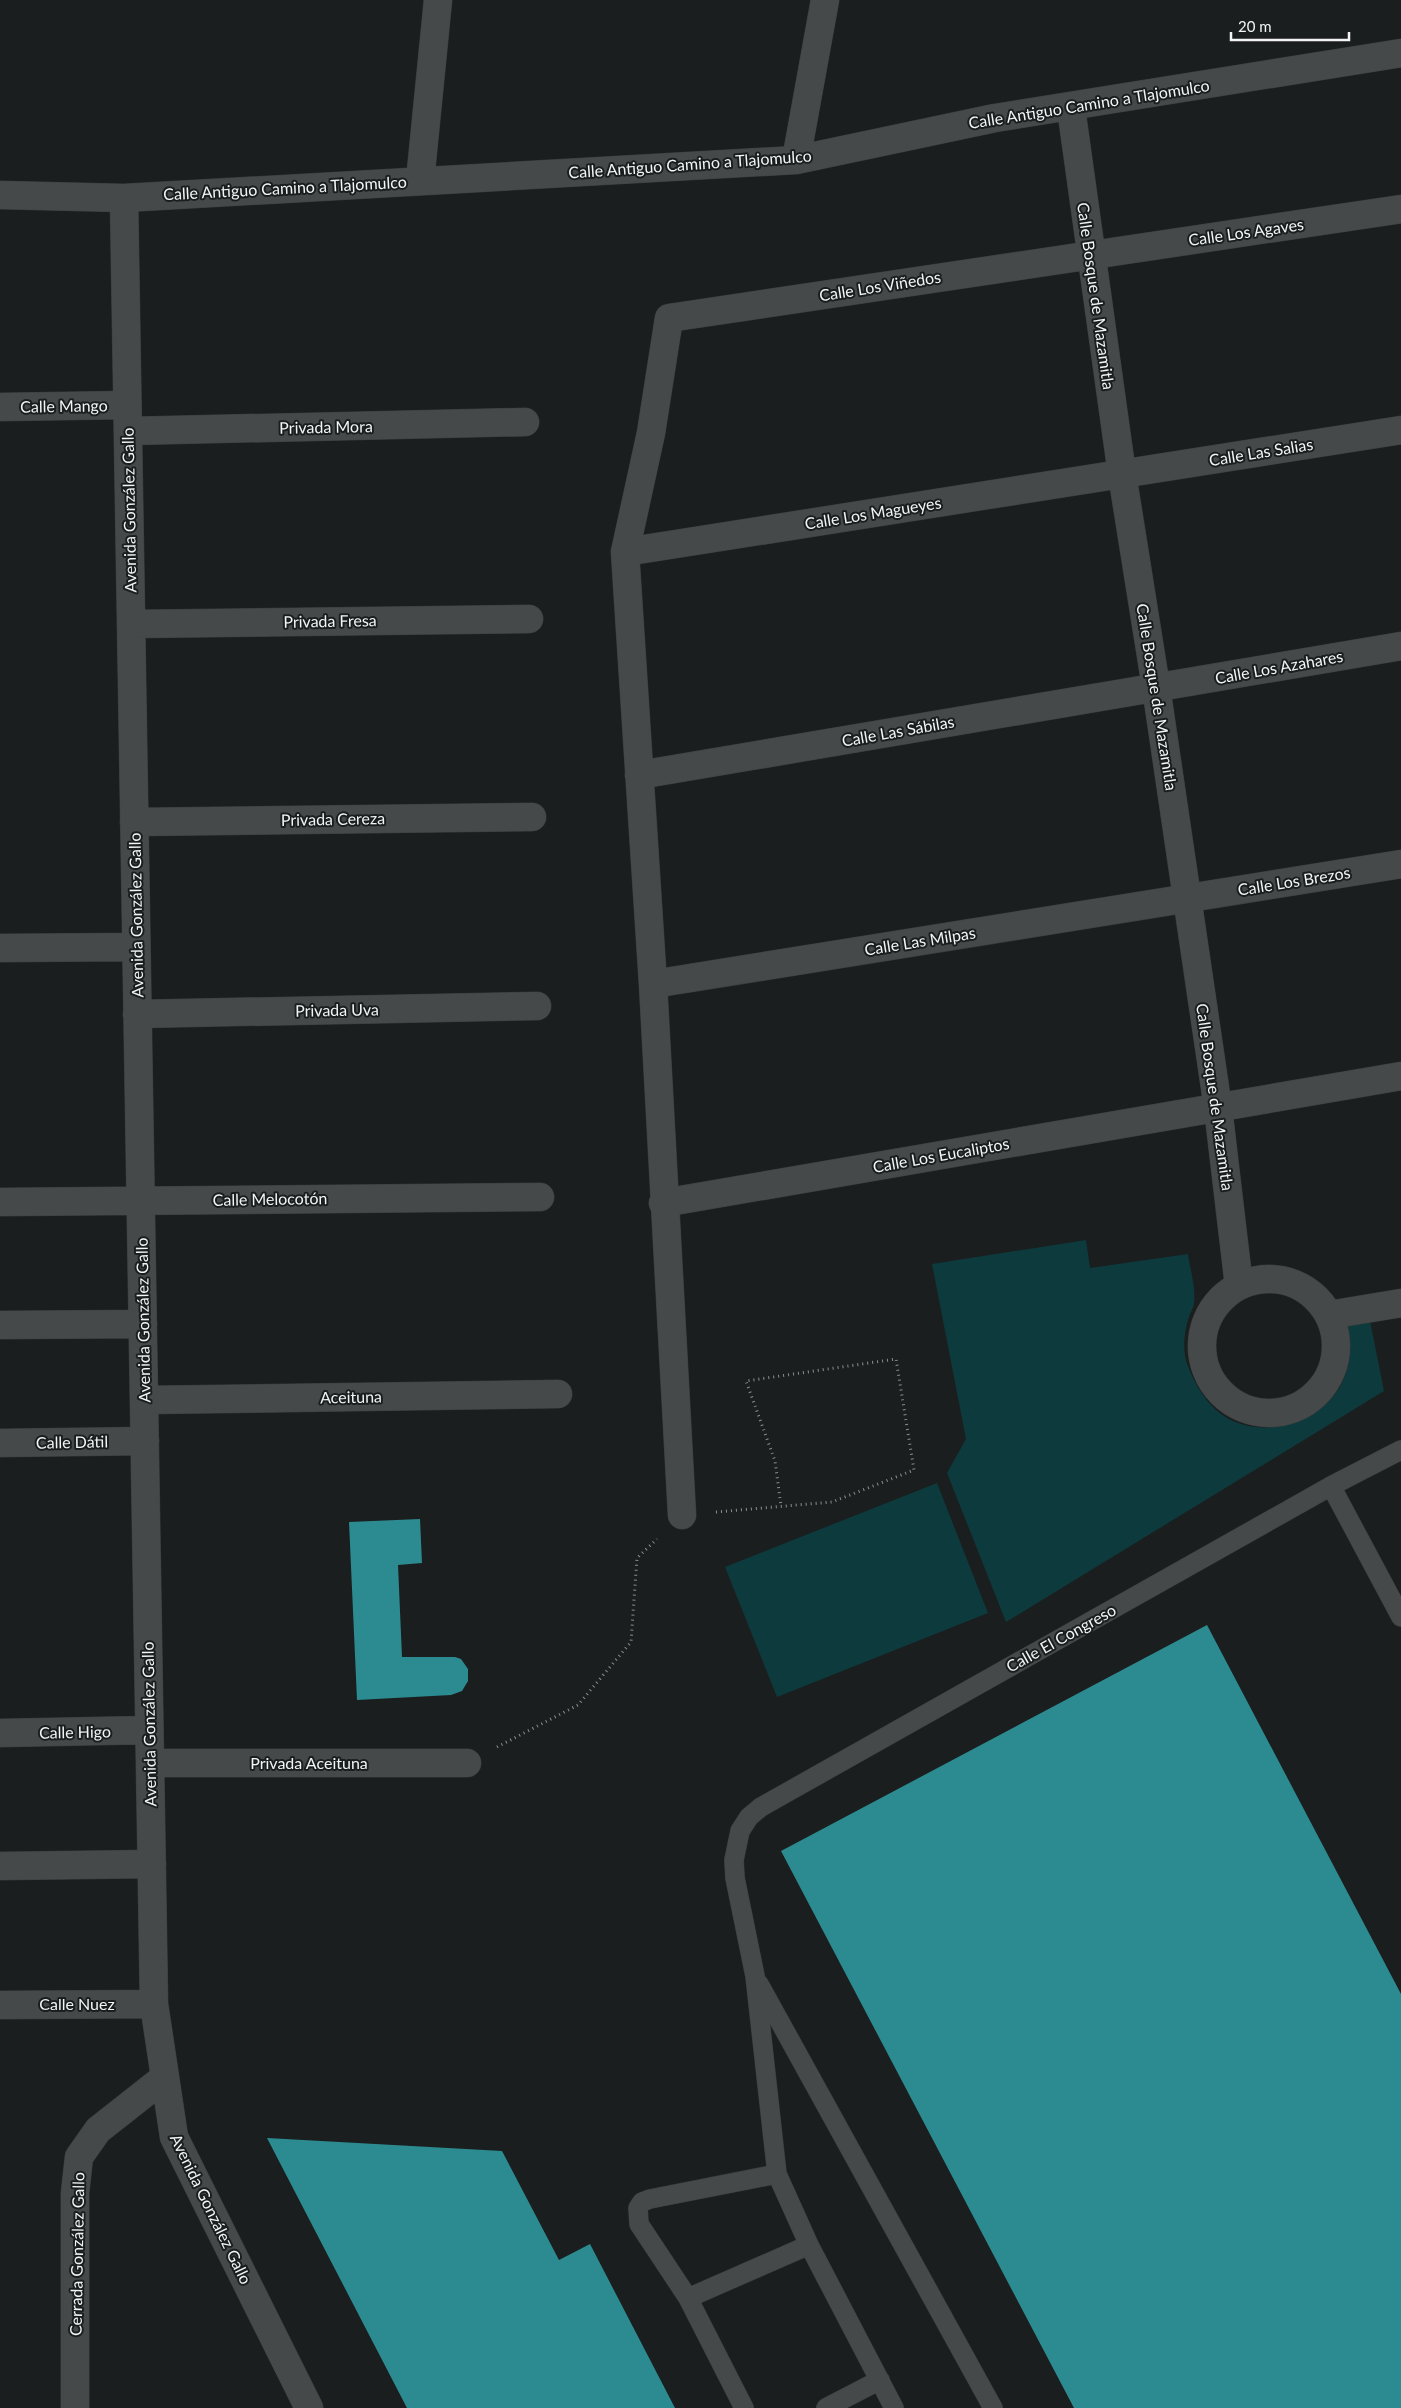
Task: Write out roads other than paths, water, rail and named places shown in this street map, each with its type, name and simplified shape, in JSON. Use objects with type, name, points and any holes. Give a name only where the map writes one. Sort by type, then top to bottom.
[{"type":"street","points":[[420,181],[438,0]]},
{"type":"street","points":[[796,160],[825,0]]},
{"type":"street","name":"Calle Antiguo Camino a Tlajomulco","points":[[0,195],[124,198],[796,160],[995,118],[1071,108],[1401,53]]},
{"type":"street","name":"Calle Bosque de Mazamitla","points":[[1071,108],[1122,474],[1156,688],[1218,1108],[1239,1286]]},
{"type":"street","name":"Avenida González Gallo","points":[[124,198],[154,2004],[174,2137],[309,2408]]},
{"type":"street","name":"Calle Los Agaves","points":[[1090,254],[1401,209]]},
{"type":"street","name":"Calle Los Viñedos","points":[[625,552],[651,433],[670,318],[1090,254]]},
{"type":"street","name":"Calle Mango","points":[[0,407],[128,418]]},
{"type":"street","name":"Privada Mora","points":[[128,418],[525,422]]},
{"type":"street","name":"Calle Las Salias","points":[[1122,474],[1401,430]]},
{"type":"street","name":"Calle Los Magueyes","points":[[625,552],[1122,474]]},
{"type":"street","points":[[625,552],[653,984],[663,1203],[682,1515]]},
{"type":"street","name":"Privada Fresa","points":[[131,624],[529,619]]},
{"type":"street","name":"Calle Los Azahares","points":[[1156,688],[1401,646]]},
{"type":"street","name":"Calle Las Sábilas","points":[[639,775],[1156,688]]},
{"type":"street","name":"Privada Cereza","points":[[134,822],[532,817]]},
{"type":"street","name":"Calle Los Brezos","points":[[1186,898],[1401,864]]},
{"type":"street","name":"Calle Las Milpas","points":[[653,984],[1186,898]]},
{"type":"street","points":[[0,948],[136,947]]},
{"type":"street","name":"Privada Uva","points":[[137,1014],[537,1006]]},
{"type":"street","name":"Calle Los Eucaliptos","points":[[663,1203],[1401,1076]]},
{"type":"street","name":"Calle Melocotón","points":[[0,1202],[540,1197]]},
{"type":"street","points":[[1265,1279],[1291,1282],[1314,1296],[1329,1315],[1336,1342],[1332,1369],[1320,1390],[1300,1407],[1274,1414],[1248,1410],[1225,1398],[1210,1378],[1202,1351],[1205,1325],[1219,1302],[1239,1286],[1265,1279]]},
{"type":"street","points":[[1329,1315],[1401,1304]]},
{"type":"street","points":[[0,1325],[142,1324]]},
{"type":"street","name":"Aceituna","points":[[144,1400],[558,1394]]},
{"type":"street","name":"Calle Dátil","points":[[0,1443],[145,1441]]},
{"type":"street","name":"Calle Higo","points":[[0,1733],[149,1730]]},
{"type":"street","name":"Privada Aceituna","points":[[150,1763],[467,1763]]},
{"type":"street","points":[[0,1866],[152,1864]]},
{"type":"street","name":"Calle Nuez","points":[[0,2005],[154,2004]]},
{"type":"street","name":"Cerrada González Gallo","points":[[75,2408],[75,2193],[79,2157],[98,2130],[164,2078]]},
{"type":"lane","name":"Calle El Congreso","points":[[755,1976],[735,1878],[734,1860],[736,1842],[740,1830],[749,1817],[760,1807],[1331,1486],[1401,1450]]},
{"type":"lane","points":[[1331,1486],[1401,1616]]},
{"type":"lane","points":[[755,1976],[777,2174],[809,2245],[894,2408]]},
{"type":"lane","points":[[755,1976],[993,2408]]},
{"type":"lane","points":[[744,2408],[688,2298],[639,2224],[638,2208],[642,2202],[650,2199],[777,2174]]},
{"type":"lane","points":[[688,2298],[809,2245]]},
{"type":"lane","points":[[826,2408],[880,2380]]}]
